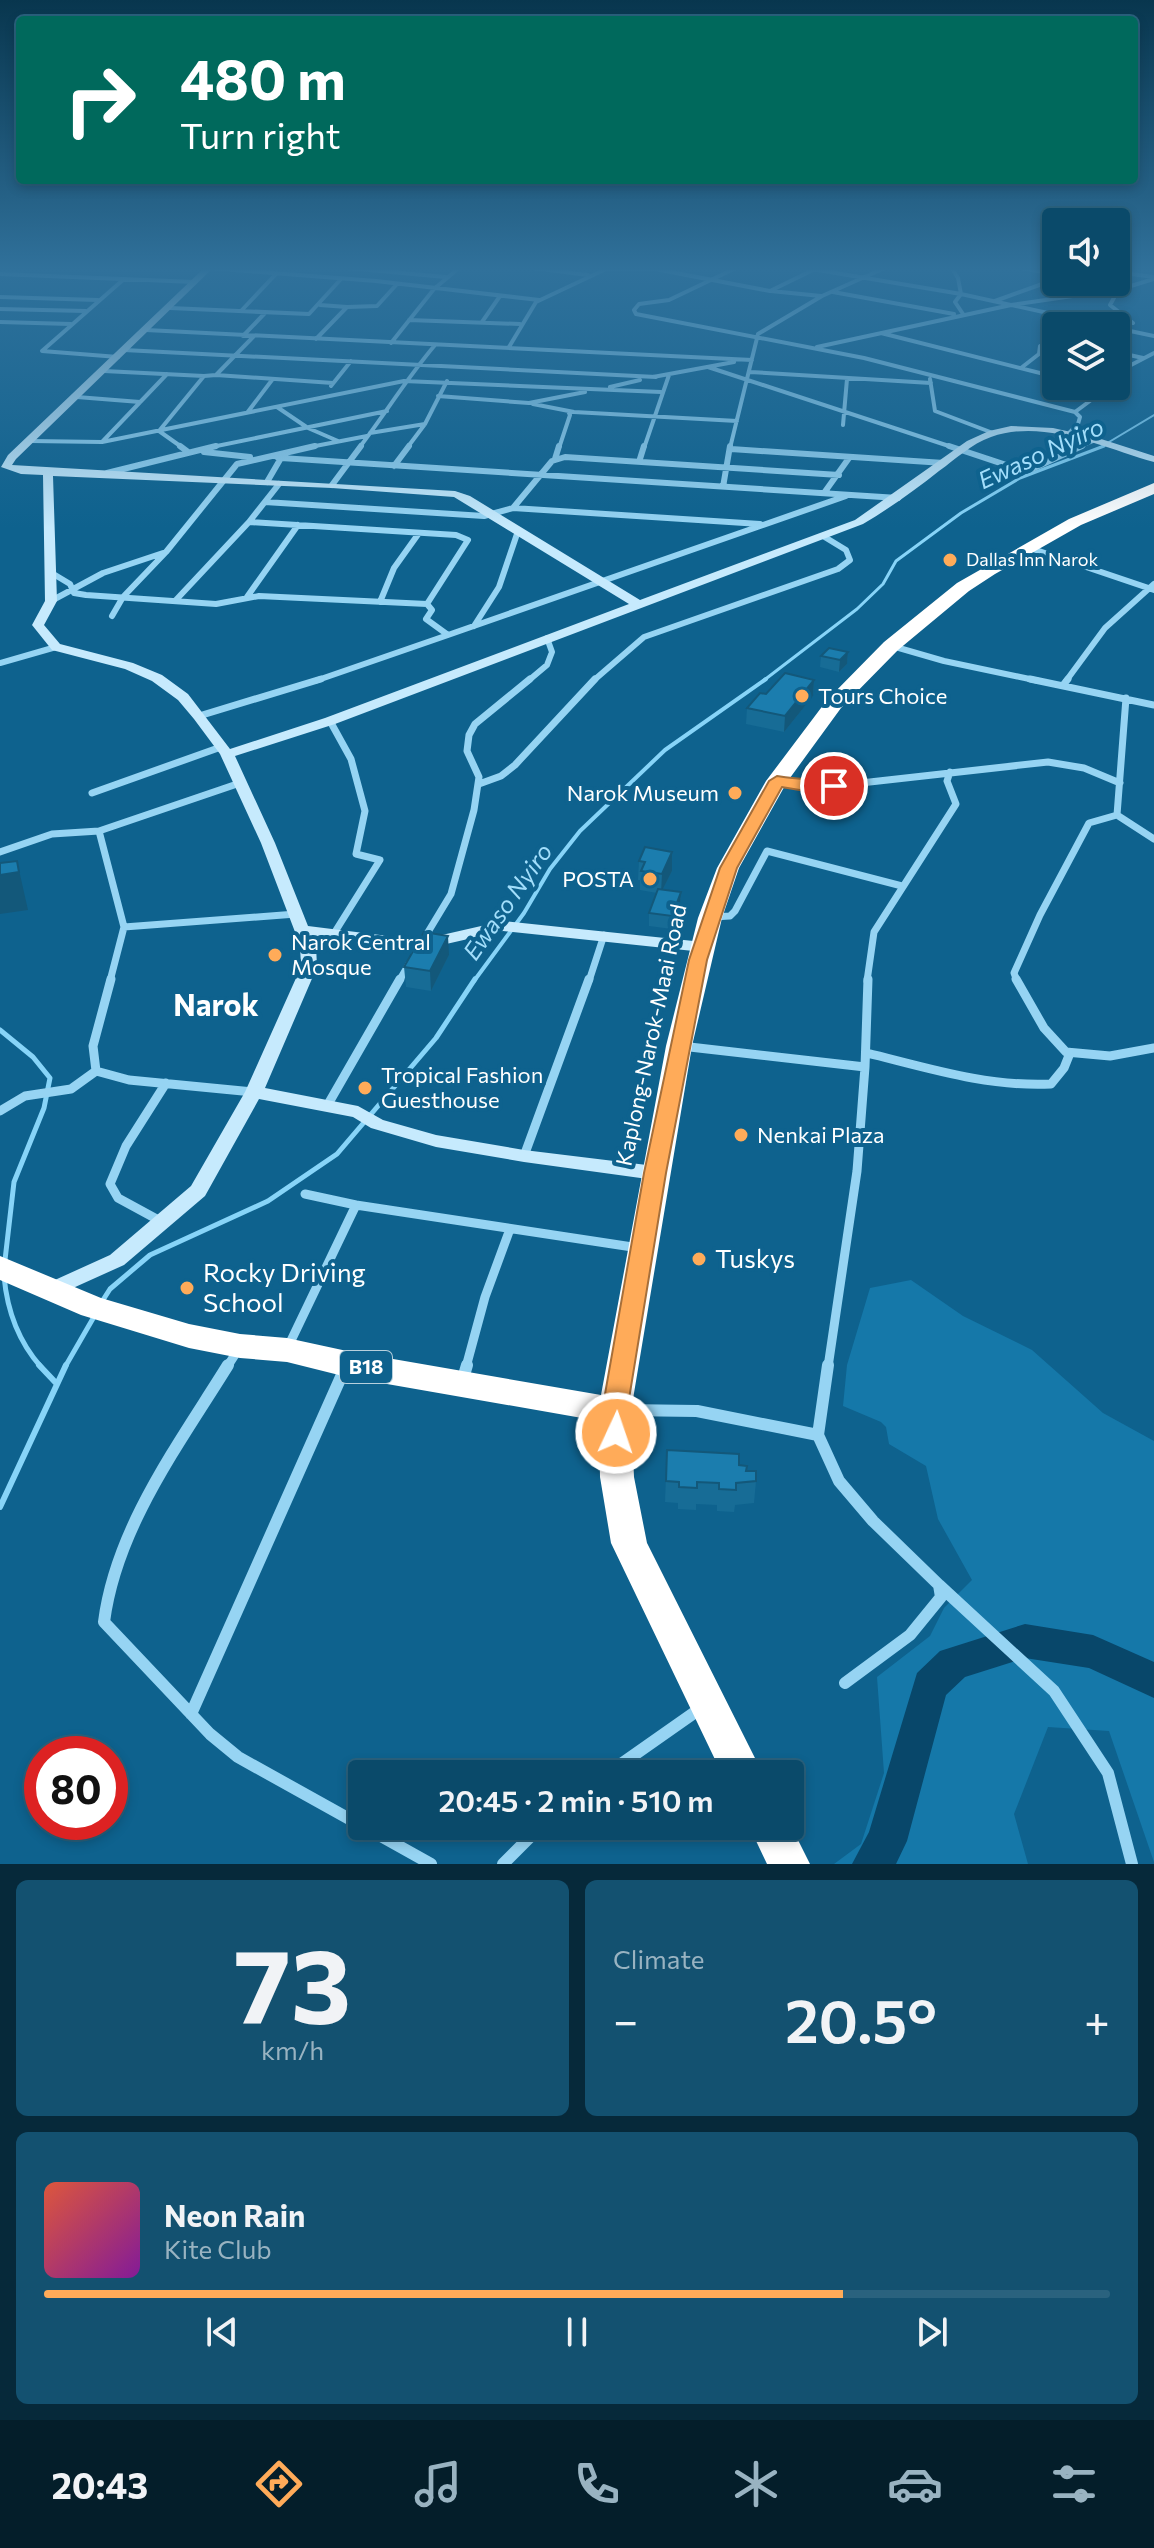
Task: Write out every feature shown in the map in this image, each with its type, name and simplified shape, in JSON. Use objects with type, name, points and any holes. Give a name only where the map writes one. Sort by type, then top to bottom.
[{"type":"highway","name":"Kaplong-Narok-Maai Road","points":[[736,1760],[629,1543],[617,1477],[615,1411],[642,1248],[679,1046],[710,918],[728,868],[777,781],[834,704],[891,646],[963,587],[1075,522],[1153,489]]},
{"type":"highway","name":"B18","points":[[8,1270],[106,1311],[189,1336],[240,1346],[287,1350],[347,1364],[615,1411]]},
{"type":"highway","points":[[776,1840],[789,1864]]},
{"type":"street","points":[[120,354],[12,457],[6,467],[48,472],[455,494],[495,514],[639,605]]},
{"type":"street","points":[[216,375],[238,354],[656,377]]},
{"type":"street","points":[[332,485],[387,411],[404,381],[427,354]]},
{"type":"street","points":[[638,354],[749,360]]},
{"type":"street","points":[[723,487],[751,354]]},
{"type":"street","points":[[840,354],[929,373],[1075,412],[1080,417],[1078,424],[1067,435]]},
{"type":"street","points":[[965,354],[1042,373]]},
{"type":"street","points":[[1021,368],[1039,354]]},
{"type":"street","points":[[1130,367],[1152,354]]},
{"type":"street","points":[[1130,355],[1144,358]]},
{"type":"street","points":[[529,403],[749,360]]},
{"type":"street","points":[[323,397],[351,361]]},
{"type":"street","points":[[708,367],[1025,470],[1093,441]]},
{"type":"street","points":[[104,371],[333,383]]},
{"type":"street","points":[[518,384],[525,371]]},
{"type":"street","points":[[750,372],[931,383]]},
{"type":"street","points":[[929,373],[932,405],[937,413],[993,433]]},
{"type":"street","points":[[102,442],[167,374]]},
{"type":"street","points":[[639,462],[669,375]]},
{"type":"street","points":[[159,431],[204,376]]},
{"type":"street","points":[[843,425],[847,379]]},
{"type":"street","points":[[246,413],[272,380]]},
{"type":"street","points":[[31,441],[102,442],[404,381],[661,392]]},
{"type":"street","points":[[394,466],[425,424],[447,381]]},
{"type":"street","points":[[438,396],[529,403],[567,410],[737,421]]},
{"type":"street","points":[[77,397],[140,402]]},
{"type":"street","points":[[1075,412],[1091,400]]},
{"type":"street","points":[[277,407],[308,428],[339,441]]},
{"type":"street","points":[[513,508],[555,459],[571,413],[567,410]]},
{"type":"street","points":[[104,474],[190,451],[387,411]]},
{"type":"street","points":[[112,616],[123,597],[166,552],[237,464],[425,424]]},
{"type":"street","points":[[92,793],[224,750],[330,721],[823,536],[860,521],[898,498],[961,450],[993,433],[1024,430],[1067,435],[1154,459]]},
{"type":"street","points":[[159,431],[190,451],[255,458]]},
{"type":"street","points":[[731,449],[944,463]]},
{"type":"street","points":[[0,456],[12,457]]},
{"type":"street","points":[[273,456],[898,498]]},
{"type":"street","points":[[175,601],[265,502],[281,458]]},
{"type":"street","points":[[824,493],[849,458]]},
{"type":"street","points":[[555,459],[839,475]]},
{"type":"street","points":[[48,472],[51,601],[38,625],[56,647]]},
{"type":"street","points":[[199,716],[267,697],[850,494]]},
{"type":"street","points":[[265,502],[476,517],[513,508],[764,525]]},
{"type":"street","points":[[49,571],[72,588],[74,593],[80,594],[216,604],[247,597],[427,604],[433,599],[468,539],[249,522]]},
{"type":"street","points":[[247,597],[298,525]]},
{"type":"street","points":[[474,626],[499,587],[518,531]]},
{"type":"street","points":[[380,602],[394,568],[419,533]]},
{"type":"street","points":[[479,784],[501,776],[515,765],[599,675],[644,637],[838,569],[850,560],[846,550],[823,536]]},
{"type":"street","points":[[1030,548],[1152,587]]},
{"type":"street","points":[[51,601],[103,573],[166,552]]},
{"type":"street","points":[[1064,684],[1105,628],[1152,587]]},
{"type":"street","points":[[427,604],[432,610],[426,619],[448,635]]},
{"type":"street","points":[[327,1106],[450,897],[479,784],[466,754],[464,745],[468,735],[475,724],[547,665],[552,652],[547,638]]},
{"type":"street","points":[[891,646],[944,661],[1154,705]]},
{"type":"street","points":[[0,663],[56,647],[129,666],[157,678],[183,697],[224,750],[240,783],[303,930],[309,967],[254,1092],[198,1191],[117,1260],[53,1289]]},
{"type":"street","points":[[1117,815],[1126,698]]},
{"type":"street","points":[[330,721],[351,759],[365,811],[356,854],[380,860],[333,935]]},
{"type":"street","points":[[777,781],[803,786],[834,786],[1048,762],[1084,768],[1120,783]]},
{"type":"street","points":[[950,772],[947,781],[956,804],[872,937],[868,963],[867,1053],[857,1171],[818,1435],[839,1481],[873,1521],[1054,1691],[1108,1773],[1132,1864]]},
{"type":"street","points":[[0,852],[52,834],[99,831],[127,824],[240,783]]},
{"type":"street","points":[[1154,839],[1117,815],[1089,823],[1040,915],[1014,973],[1033,1010],[1061,1049],[1070,1053],[1120,1055],[1154,1048]]},
{"type":"street","points":[[96,1071],[93,1046],[124,927],[99,831]]},
{"type":"street","points":[[710,918],[730,916],[735,911],[767,851],[902,886]]},
{"type":"street","points":[[124,927],[296,914]]},
{"type":"street","points":[[303,930],[420,945],[503,926],[703,947]]},
{"type":"street","points":[[524,1156],[573,1028],[604,935]]},
{"type":"street","points":[[679,1046],[865,1067]]},
{"type":"street","points":[[867,1053],[1023,1087],[1051,1084],[1064,1068],[1070,1053]]},
{"type":"street","points":[[0,1111],[25,1096],[61,1093],[96,1071],[129,1080],[254,1092],[358,1112],[377,1124],[436,1141],[655,1173]]},
{"type":"street","points":[[164,1223],[112,1194],[110,1183],[115,1168],[166,1083]]},
{"type":"street","points":[[305,1194],[356,1205],[642,1248]]},
{"type":"street","points":[[287,1350],[356,1205]]},
{"type":"street","points":[[462,1383],[485,1297],[510,1229]]},
{"type":"street","points":[[240,1346],[171,1457],[129,1542],[110,1582],[104,1622],[210,1734],[238,1757],[348,1818]]},
{"type":"street","points":[[191,1714],[347,1364]]},
{"type":"street","points":[[615,1411],[657,1406],[818,1435]]},
{"type":"street","points":[[845,1683],[895,1649],[930,1616],[941,1597],[939,1585]]},
{"type":"street","points":[[627,1760],[707,1704]]},
{"type":"street","points":[[387,1840],[431,1864]]},
{"type":"street","points":[[503,1864],[527,1840]]},
{"type":"shaded area","points":[[911,1280],[963,1316],[1032,1350],[1103,1413],[1154,1441],[1154,1862],[1109,1731],[1048,1727],[1014,1814],[1028,1864],[834,1864],[861,1844],[884,1773],[877,1677],[930,1636],[944,1608],[972,1580],[938,1519],[926,1466],[889,1444],[886,1427],[881,1422],[843,1406],[847,1365],[870,1288]]},
{"type":"building","points":[[829,648],[848,652],[840,660],[821,656]]},
{"type":"building","points":[[785,673],[814,680],[785,716],[747,708],[760,693],[766,694]]},
{"type":"building","points":[[645,847],[672,852],[662,874],[641,871],[645,862],[639,861]]},
{"type":"building","points":[[17,861],[19,872],[0,875],[0,863]]},
{"type":"building","points":[[658,889],[681,892],[672,916],[649,913]]},
{"type":"building","points":[[424,932],[448,936],[430,971],[404,967]]},
{"type":"building","points":[[667,1450],[739,1454],[739,1465],[747,1466],[746,1471],[756,1471],[756,1481],[736,1483],[736,1490],[719,1489],[719,1483],[697,1482],[697,1488],[679,1487],[679,1482],[666,1481]]},
{"type":"waterway","name":"Ewaso Nyiro","points":[[1099,448],[1154,415]]},
{"type":"waterway","name":"Ewaso Nyiro","points":[[1099,448],[1104,446]]},
{"type":"waterway","name":"Ewaso Nyiro","points":[[763,681],[857,609],[883,584],[896,561],[961,513],[1020,478],[1099,448]]},
{"type":"waterway","name":"Ewaso Nyiro","points":[[474,981],[524,913],[550,869],[580,831],[665,750],[766,679]]},
{"type":"waterway","name":"Ewaso Nyiro","points":[[103,1300],[110,1289],[150,1255],[268,1201],[337,1154],[436,1038],[475,979]]},
{"type":"waterway","points":[[0,1030],[33,1057],[50,1078],[44,1108],[14,1182],[5,1260]]},
{"type":"waterway","points":[[4,1276],[15,1324],[26,1347],[41,1367]]},
{"type":"waterway","name":"Ewaso Nyiro","points":[[65,1366],[95,1315]]},
{"type":"waterway","points":[[39,1365],[56,1383]]},
{"type":"waterway","name":"Ewaso Nyiro","points":[[0,1507],[65,1366]]},
{"type":"waterway","points":[[873,1864],[887,1841],[930,1686],[953,1663],[1025,1641],[1093,1652],[1154,1680]]},
{"type":"place","name":"Dallas Inn Narok","points":[[950,560]]},
{"type":"place","name":"Tours Choice","points":[[802,696]]},
{"type":"place","name":"Narok Museum","points":[[735,793]]},
{"type":"place","name":"POSTA","points":[[650,879]]},
{"type":"place","name":"Narok Central Mosque","points":[[275,955]]},
{"type":"place","name":"Tropical Fashion Guesthouse","points":[[365,1088]]},
{"type":"place","name":"Nenkai Plaza","points":[[741,1135]]},
{"type":"place","name":"Tuskys","points":[[699,1259]]},
{"type":"place","name":"Rocky Driving School","points":[[187,1288]]},
{"type":"district","name":"Narok","points":[[216,1006]]},
{"type":"route","points":[[616,1433],[615,1411],[655,1173],[698,960],[717,897],[728,868],[777,781],[803,786],[834,786]]}]
